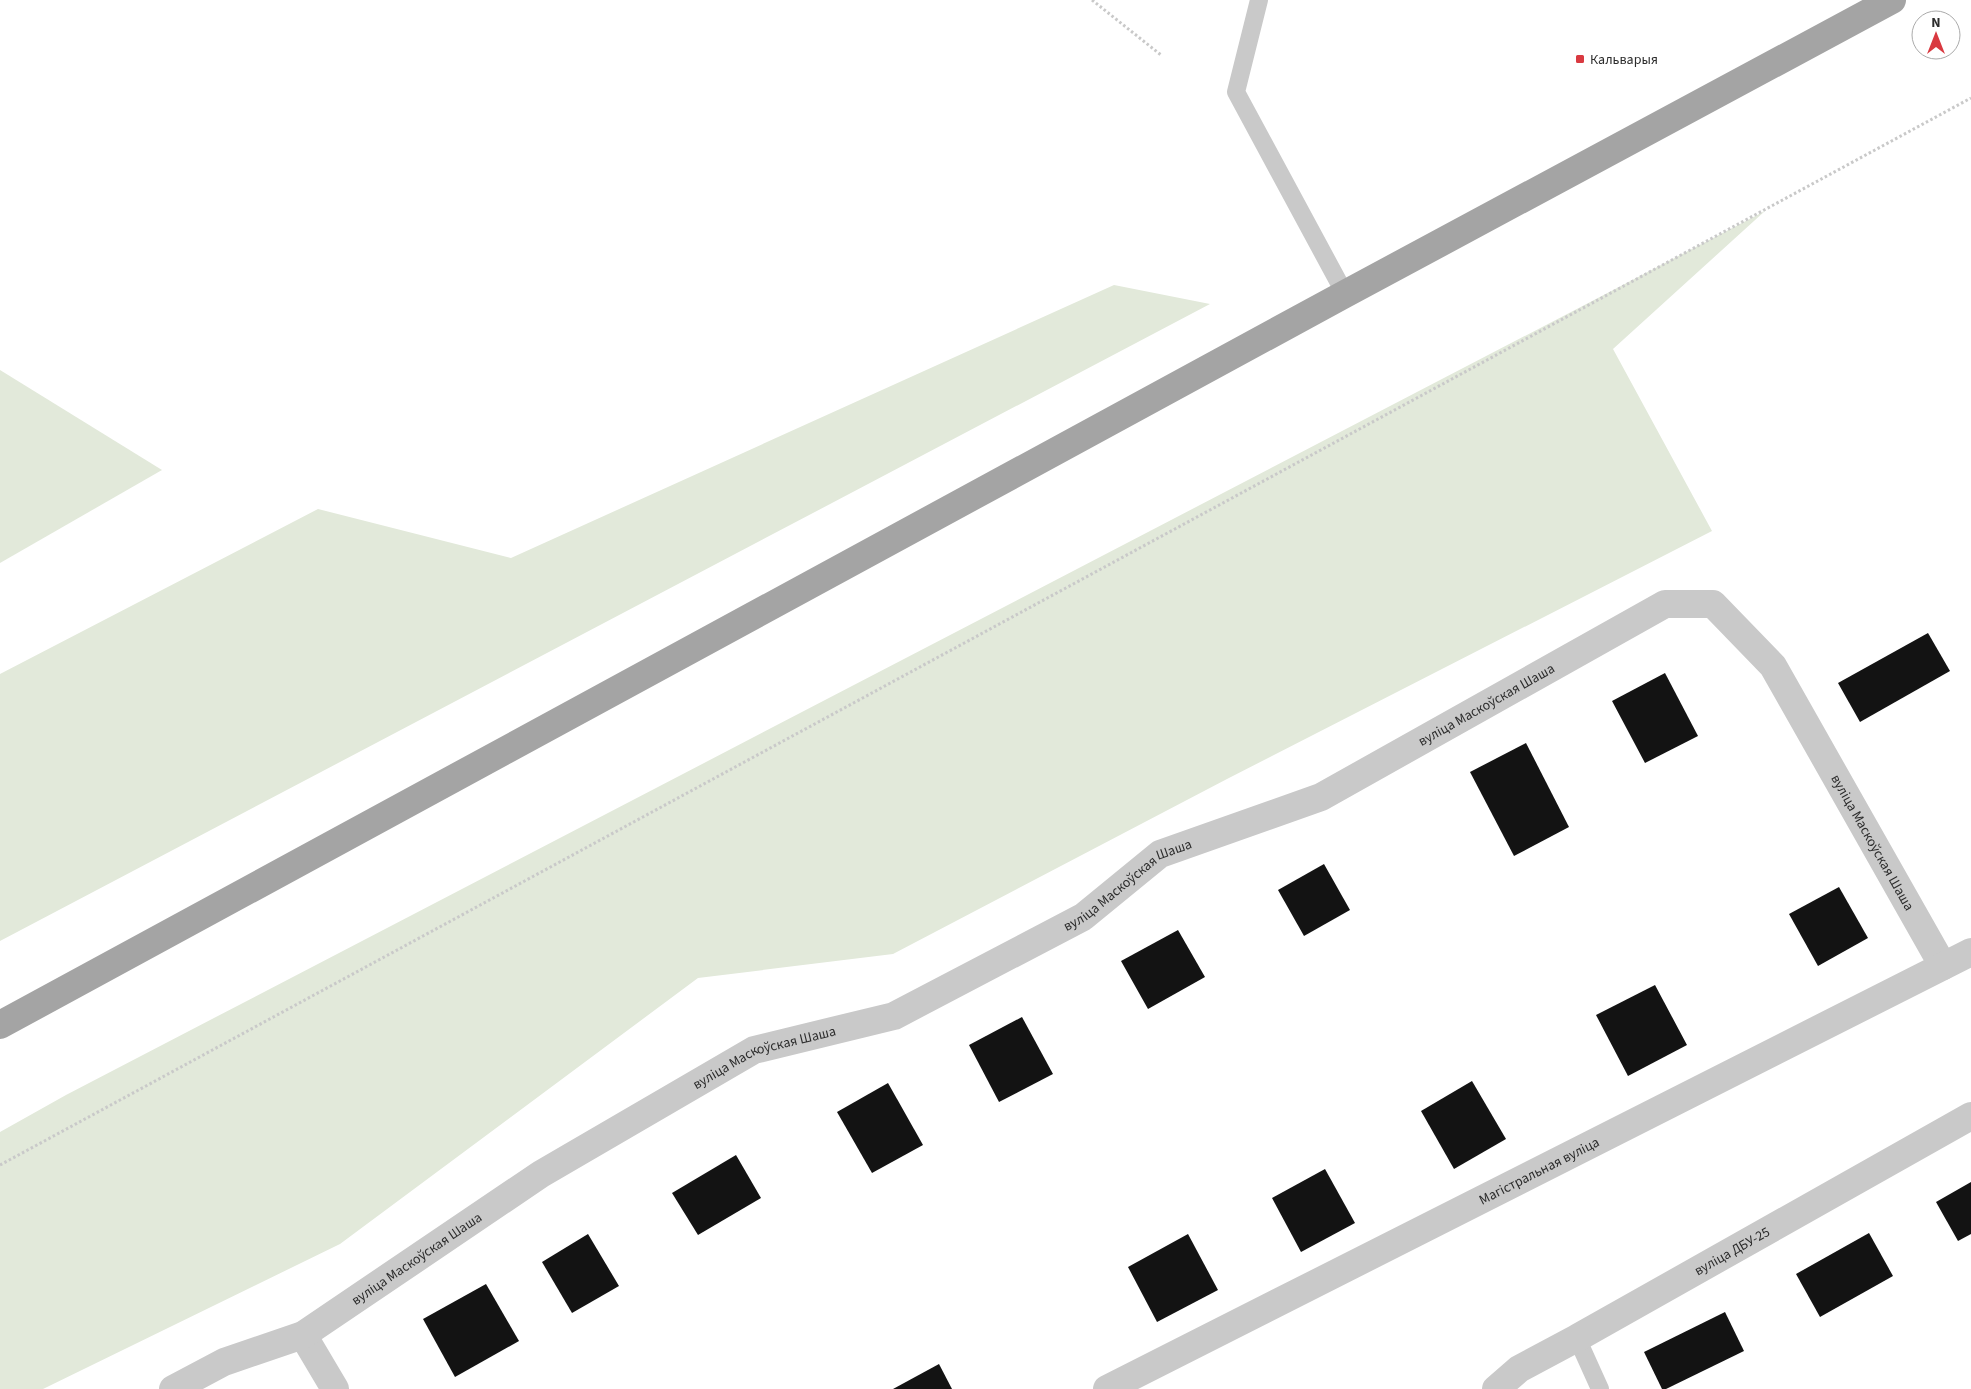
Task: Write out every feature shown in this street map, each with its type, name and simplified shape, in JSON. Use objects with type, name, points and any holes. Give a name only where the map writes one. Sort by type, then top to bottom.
[{"type":"main road","points":[[0,1025],[1345,294],[1892,0]]},
{"type":"street","name":"вуліца Маскоўская Шаша","points":[[173,1389],[224,1362],[303,1335],[541,1174],[754,1050],[894,1016],[1084,917],[1160,854],[1321,797],[1665,604],[1713,604],[1773,666],[1943,966]]},
{"type":"street","name":"Магістральная вуліца","points":[[1107,1389],[1971,952]]},
{"type":"street","name":"вуліца ДБУ-25","points":[[1496,1389],[1519,1369],[1971,1116]]},
{"type":"street","points":[[303,1335],[335,1389]]},
{"type":"lane","points":[[1259,0],[1236,92],[1345,294]]},
{"type":"lane","points":[[1577,1338],[1600,1389]]},
{"type":"path","points":[[1092,0],[1161,55]]},
{"type":"path","points":[[0,1165],[1971,98]]},
{"type":"green space","points":[[1765,211],[1613,349],[1712,531],[1227,779],[893,954],[698,978],[340,1244],[43,1389],[0,1389],[0,1132],[66,1095]]},
{"type":"green space","points":[[1114,285],[1210,304],[0,941],[0,674],[318,509],[511,558]]},
{"type":"green space","points":[[0,370],[162,470],[0,563]]},
{"type":"building","points":[[1928,633],[1950,671],[1860,722],[1838,683]]},
{"type":"building","points":[[1665,673],[1698,736],[1645,763],[1612,701]]},
{"type":"building","points":[[1526,743],[1569,827],[1514,856],[1470,772]]},
{"type":"building","points":[[1324,864],[1350,910],[1304,936],[1278,890]]},
{"type":"building","points":[[1839,887],[1868,938],[1818,966],[1789,914]]},
{"type":"building","points":[[1178,930],[1205,977],[1148,1009],[1121,961]]},
{"type":"building","points":[[1655,985],[1687,1045],[1628,1076],[1596,1015]]},
{"type":"building","points":[[1022,1017],[1053,1074],[999,1102],[969,1045]]},
{"type":"building","points":[[1472,1081],[1506,1139],[1454,1169],[1421,1111]]},
{"type":"building","points":[[888,1083],[923,1145],[872,1173],[837,1112]]},
{"type":"building","points":[[736,1155],[761,1198],[698,1235],[672,1193]]},
{"type":"building","points":[[1325,1169],[1355,1223],[1301,1252],[1272,1198]]},
{"type":"building","points":[[1971,1182],[1971,1234],[1958,1241],[1936,1202]]},
{"type":"building","points":[[1869,1233],[1893,1276],[1820,1317],[1796,1274]]},
{"type":"building","points":[[588,1234],[619,1286],[572,1313],[542,1262]]},
{"type":"building","points":[[1188,1234],[1218,1290],[1157,1322],[1128,1267]]},
{"type":"building","points":[[486,1284],[519,1341],[455,1377],[423,1319]]},
{"type":"building","points":[[1725,1312],[1744,1351],[1666,1389],[1662,1389],[1644,1352]]},
{"type":"building","points":[[939,1364],[952,1389],[893,1389]]},
{"type":"place","name":"Кальварыя","points":[[1580,59]]}]
